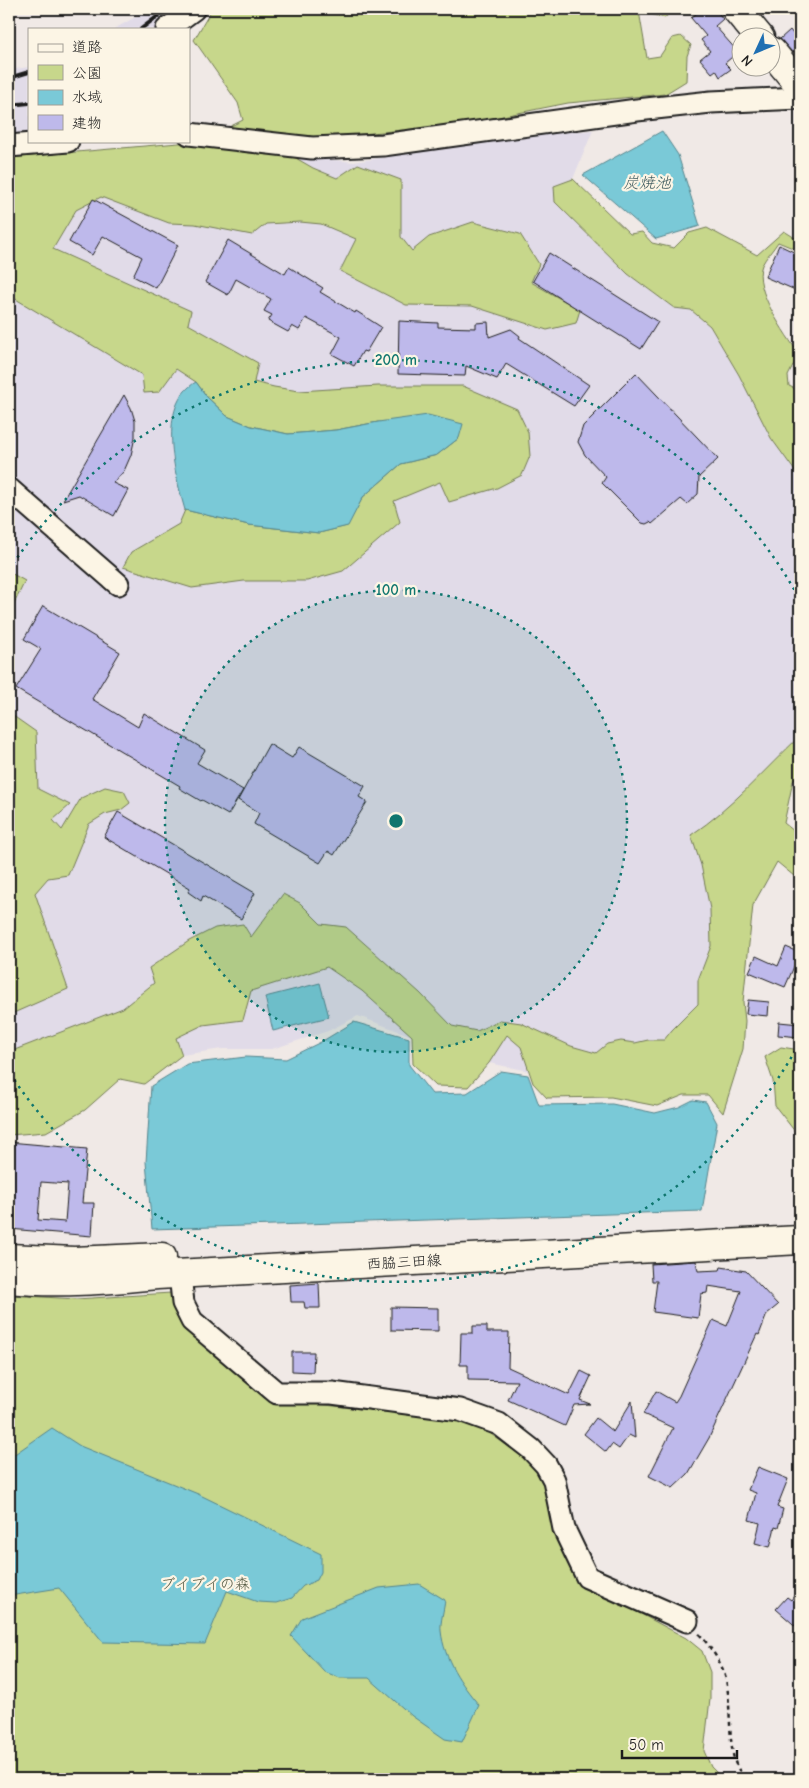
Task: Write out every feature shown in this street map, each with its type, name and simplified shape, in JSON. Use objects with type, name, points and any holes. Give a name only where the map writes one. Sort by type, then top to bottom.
[{"type":"main road","points":[[736,9],[752,28]]},
{"type":"main road","points":[[782,64],[800,86]]},
{"type":"main road","name":"西脇三田線","points":[[9,1258],[74,1261],[172,1257],[800,1222]]},
{"type":"main road","name":"西脇三田線","points":[[9,1279],[31,1282],[88,1281],[180,1274],[800,1240]]},
{"type":"street","points":[[168,28],[194,9]]},
{"type":"street","points":[[190,134],[312,148],[383,145],[637,110],[711,102],[800,98]]},
{"type":"street","points":[[9,146],[56,142]]},
{"type":"street","points":[[9,489],[118,584]]},
{"type":"street","points":[[180,1274],[183,1303],[192,1321],[278,1393],[332,1393],[460,1410],[499,1424],[531,1449],[546,1465],[554,1480],[564,1529],[587,1577],[687,1621]]},
{"type":"path","points":[[687,1621],[704,1639],[724,1672],[730,1700],[732,1750],[739,1769],[751,1779]]},
{"type":"shaded area","points":[[150,9],[200,9],[178,28],[116,28]]},
{"type":"shaded area","points":[[28,67],[28,133],[9,135],[9,70]]},
{"type":"shaded area","points":[[593,130],[573,179],[554,186],[555,202],[628,274],[674,308],[691,310],[710,326],[739,375],[771,438],[800,478],[800,775],[793,781],[784,823],[766,884],[753,905],[743,1002],[745,1021],[743,1049],[723,1113],[708,1095],[684,1095],[657,1106],[611,1097],[547,1098],[533,1083],[529,1071],[489,1063],[468,1087],[436,1086],[413,1064],[412,1036],[358,1016],[328,1031],[272,1049],[222,1049],[182,1055],[144,1084],[120,1079],[85,1110],[46,1132],[9,1135],[9,158],[201,141],[269,154],[354,162],[529,135]]},
{"type":"green space","points":[[212,9],[672,9],[665,18],[639,11],[647,58],[660,56],[672,38],[681,36],[691,45],[687,56],[686,81],[665,94],[568,103],[463,124],[311,139],[294,157],[313,168],[337,178],[358,164],[401,180],[401,237],[412,251],[429,237],[473,222],[520,234],[539,264],[531,282],[580,310],[576,323],[547,330],[472,306],[406,305],[340,271],[356,239],[321,224],[300,222],[266,224],[252,235],[195,224],[169,223],[101,197],[76,210],[53,249],[191,311],[188,324],[258,363],[254,382],[299,391],[378,386],[463,386],[517,409],[528,432],[530,456],[522,475],[497,488],[449,502],[440,482],[394,501],[400,522],[343,571],[307,581],[244,581],[192,588],[123,567],[131,552],[179,524],[185,510],[249,525],[319,533],[347,526],[363,497],[401,464],[437,455],[459,438],[378,422],[336,430],[288,434],[251,426],[227,416],[207,397],[196,382],[176,369],[159,392],[144,393],[142,375],[9,295],[9,158],[201,141],[243,120],[238,103],[194,40]]},
{"type":"green space","points":[[573,179],[630,234],[642,232],[652,243],[674,248],[689,233],[707,228],[757,255],[784,231],[800,241],[800,251],[778,242],[765,259],[760,275],[766,298],[772,311],[799,354],[788,376],[789,386],[800,391],[800,478],[771,438],[739,375],[710,326],[691,310],[674,308],[628,274],[555,202],[554,186]]},
{"type":"green space","points":[[9,572],[25,581],[12,608],[12,634],[9,646]]},
{"type":"green space","points":[[9,713],[36,732],[38,789],[70,805],[53,820],[62,830],[81,798],[105,787],[124,791],[130,803],[121,810],[105,814],[89,824],[68,875],[48,878],[35,893],[68,989],[9,1015]]},
{"type":"green space","points":[[800,736],[800,775],[793,781],[784,823],[800,836],[800,881],[777,862],[753,905],[743,1002],[745,1021],[743,1049],[723,1113],[708,1095],[684,1095],[657,1106],[611,1097],[547,1098],[533,1083],[521,1047],[507,1035],[489,1063],[468,1087],[436,1086],[413,1064],[412,1036],[362,991],[327,967],[251,991],[243,1020],[203,1025],[176,1038],[182,1055],[144,1084],[120,1079],[85,1110],[46,1132],[9,1135],[9,1045],[12,1051],[123,1008],[154,983],[149,968],[189,941],[215,928],[243,924],[251,937],[283,894],[300,903],[321,924],[346,927],[420,993],[452,1026],[477,1031],[500,1020],[521,1023],[571,1046],[596,1053],[607,1044],[621,1041],[635,1043],[648,1040],[664,1040],[698,1004],[698,980],[711,946],[710,909],[701,865],[691,835],[721,812]]},
{"type":"green space","points":[[781,1047],[800,1050],[800,1138],[775,1106],[773,1081],[765,1057]]},
{"type":"green space","name":"ブイブイの森","points":[[171,1293],[183,1324],[264,1398],[474,1422],[537,1467],[594,1589],[686,1638],[702,1651],[710,1672],[710,1699],[704,1751],[711,1767],[723,1779],[9,1779],[9,1295],[76,1299]]},
{"type":"water","name":"炭焼池","points":[[662,131],[678,155],[700,226],[656,239],[583,175]]},
{"type":"water","points":[[196,382],[207,397],[227,416],[251,426],[288,434],[336,430],[428,415],[463,424],[459,438],[437,455],[401,464],[363,497],[348,526],[319,533],[249,525],[185,510],[174,460],[172,423],[176,407],[184,393]]},
{"type":"water","points":[[320,983],[329,1017],[273,1031],[265,997]]},
{"type":"water","points":[[354,1022],[409,1038],[409,1065],[432,1094],[467,1093],[501,1071],[528,1075],[539,1105],[612,1104],[655,1113],[679,1107],[693,1100],[706,1102],[717,1123],[702,1211],[152,1229],[146,1162],[151,1086],[187,1064],[246,1057],[286,1059],[321,1042]]},
{"type":"water","points":[[52,1428],[80,1446],[198,1494],[321,1554],[321,1572],[317,1580],[303,1586],[292,1598],[276,1603],[258,1602],[227,1591],[205,1644],[103,1642],[59,1588],[9,1596],[9,1458]]},
{"type":"water","points":[[419,1584],[445,1600],[441,1627],[446,1651],[454,1671],[479,1705],[462,1742],[445,1739],[412,1716],[369,1678],[340,1678],[325,1672],[291,1636],[302,1618],[379,1588]]},
{"type":"building","points":[[702,9],[715,9],[723,19],[715,26],[732,45],[732,57],[725,63],[731,69],[720,77],[716,70],[712,73],[700,59],[710,51],[701,40],[706,36],[691,18]]},
{"type":"building","points":[[790,30],[800,43],[800,47],[793,53],[782,41],[782,37]]},
{"type":"building","points":[[93,199],[178,245],[156,288],[133,276],[142,257],[103,236],[92,255],[69,242]]},
{"type":"building","points":[[228,240],[285,274],[289,267],[323,288],[320,292],[381,327],[366,352],[363,351],[354,366],[332,354],[341,337],[306,318],[299,330],[292,326],[288,332],[268,321],[272,315],[264,311],[271,299],[236,279],[228,295],[205,282]]},
{"type":"building","points":[[779,245],[800,255],[800,292],[765,277]]},
{"type":"building","points":[[549,253],[658,322],[641,349],[533,281]]},
{"type":"building","points":[[399,321],[438,323],[438,327],[476,328],[476,323],[488,322],[489,337],[511,329],[520,336],[519,338],[589,385],[574,406],[506,364],[497,379],[466,366],[465,376],[398,374]]},
{"type":"building","points":[[636,373],[718,459],[699,477],[698,494],[687,504],[681,499],[652,524],[650,522],[642,523],[602,483],[606,477],[585,455],[578,442],[583,426]]},
{"type":"building","points":[[124,395],[135,421],[135,437],[131,455],[124,471],[113,483],[128,490],[114,516],[79,495],[63,500]]},
{"type":"building","points":[[43,606],[120,652],[92,699],[138,727],[144,713],[205,750],[197,763],[243,790],[228,815],[179,788],[180,786],[16,689],[41,649],[24,639]]},
{"type":"building","points":[[269,744],[292,758],[299,747],[365,786],[359,797],[367,802],[334,855],[328,851],[320,863],[254,824],[259,813],[238,800]]},
{"type":"building","points":[[118,812],[255,893],[241,919],[203,896],[201,901],[188,892],[190,888],[104,837]]},
{"type":"building","points":[[786,947],[800,953],[785,987],[749,972],[756,956],[778,966]]},
{"type":"building","points":[[748,1000],[769,1002],[768,1016],[746,1014]]},
{"type":"building","points":[[779,1022],[800,1024],[800,1037],[778,1035]]},
{"type":"building","points":[[9,1142],[87,1149],[82,1203],[94,1203],[92,1236],[9,1229]],"holes":[[[41,1182],[68,1184],[65,1222],[38,1220]]]},
{"type":"building","points":[[696,1261],[698,1271],[720,1270],[721,1267],[746,1271],[778,1305],[767,1314],[759,1335],[757,1334],[709,1438],[688,1474],[673,1488],[649,1476],[673,1428],[643,1414],[656,1391],[675,1402],[713,1320],[727,1326],[741,1291],[708,1286],[707,1293],[701,1294],[698,1318],[653,1312],[657,1281],[652,1281],[651,1264]]},
{"type":"building","points":[[319,1283],[320,1308],[305,1308],[304,1302],[291,1302],[290,1285]]},
{"type":"building","points":[[391,1307],[438,1308],[438,1331],[391,1330]]},
{"type":"building","points":[[473,1326],[487,1326],[487,1332],[509,1332],[508,1367],[569,1395],[581,1371],[591,1376],[580,1400],[590,1404],[574,1405],[565,1426],[508,1400],[517,1381],[468,1380],[468,1365],[460,1365],[461,1333],[473,1333]]},
{"type":"building","points":[[292,1352],[314,1352],[313,1372],[292,1371]]},
{"type":"building","points":[[632,1401],[635,1438],[629,1435],[619,1449],[612,1444],[606,1452],[584,1434],[596,1418],[613,1432]]},
{"type":"building","points":[[758,1467],[788,1479],[777,1507],[783,1509],[778,1528],[775,1527],[770,1547],[755,1543],[760,1523],[749,1520],[756,1493],[748,1490]]},
{"type":"building","points":[[800,1588],[800,1630],[776,1609],[787,1597],[791,1600]]},
{"type":"railway","points":[[142,28],[167,9]]},
{"type":"railway","points":[[9,78],[28,72]]},
{"type":"railway","points":[[9,105],[28,103]]}]
